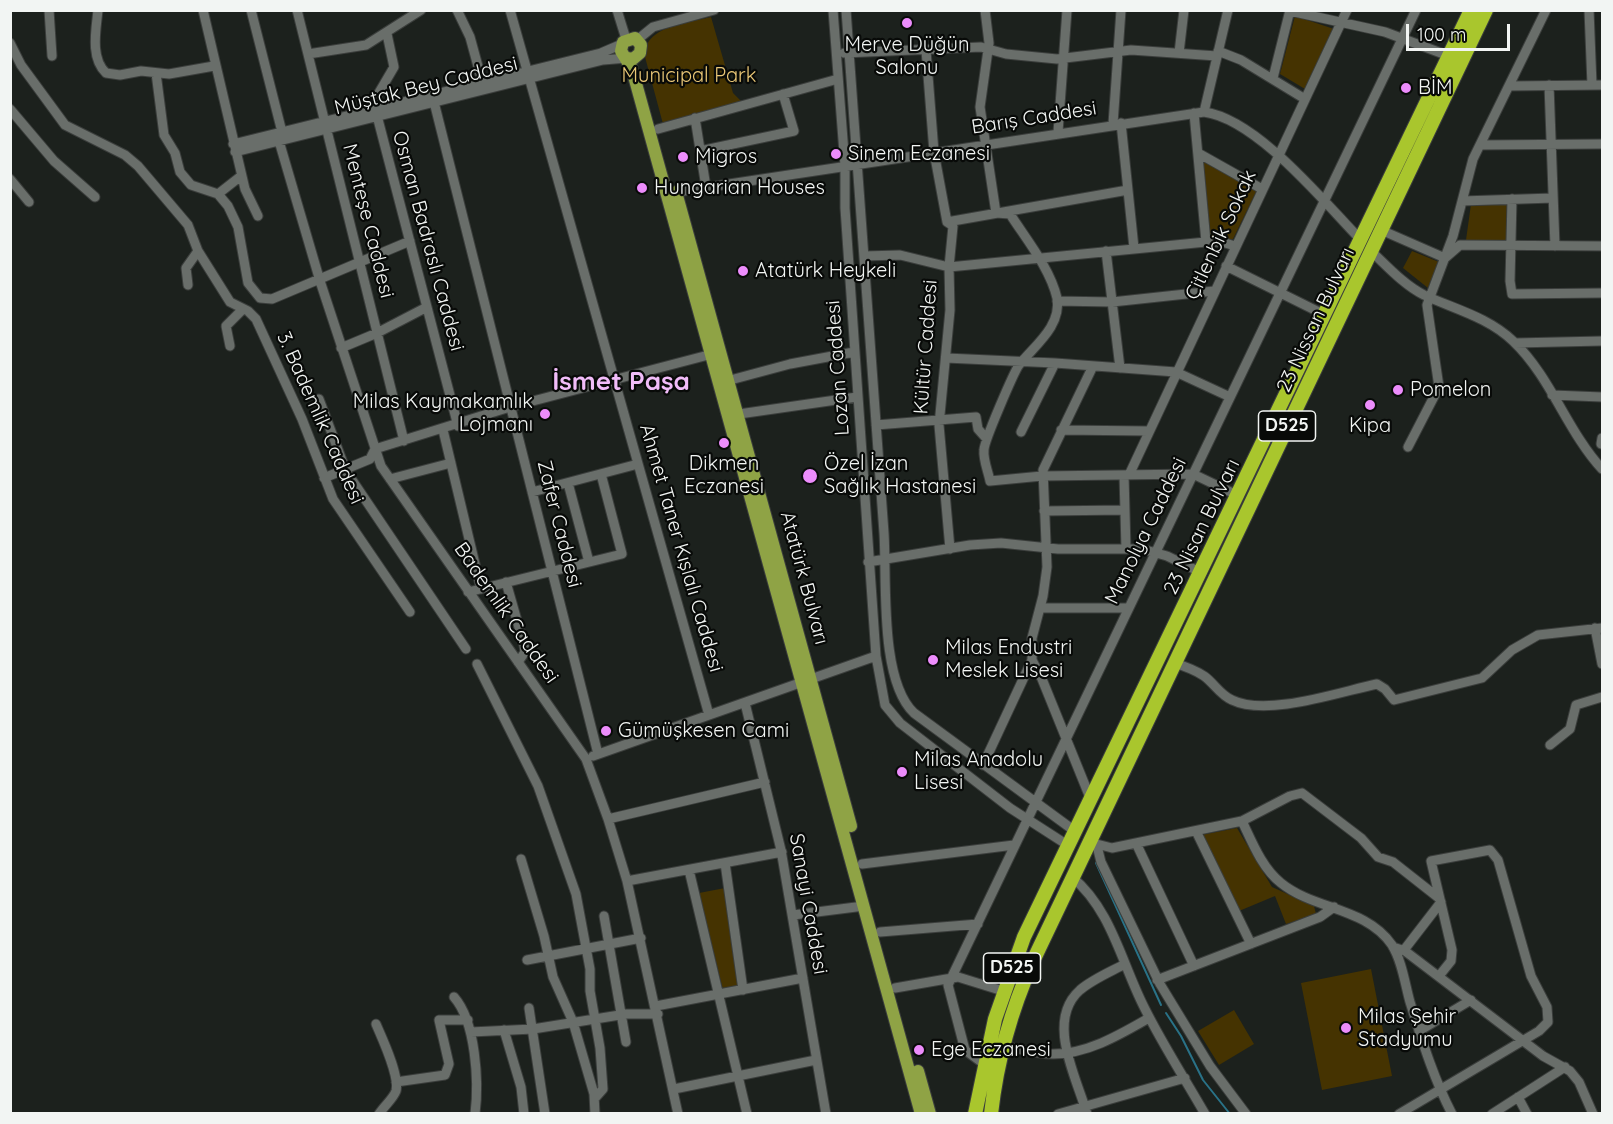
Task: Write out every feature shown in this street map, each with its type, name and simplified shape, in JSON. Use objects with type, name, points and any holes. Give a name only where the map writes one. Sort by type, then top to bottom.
[{"type":"highway","name":"23 Nissan Bulvarı","points":[[1360,239],[1471,10]]},
{"type":"highway","name":"23 Nissan Bulvarı","points":[[1093,844],[1174,663],[1486,10]]},
{"type":"highway","name":"23 Nisan Bulvarı","points":[[1076,832],[1239,496],[1360,239]]},
{"type":"highway","name":"D525","points":[[975,1113],[984,1064],[1003,991],[1024,937],[1076,832]]},
{"type":"highway","name":"D525","points":[[991,1113],[1002,1046],[1023,982],[1072,877],[1093,844]]},
{"type":"main road","points":[[628,41],[641,45],[640,53],[633,58],[627,58],[621,51],[628,41]]},
{"type":"main road","name":"Atatürk Bulvarı","points":[[640,53],[641,68],[658,129],[671,192]]},
{"type":"main road","name":"Atatürk Bulvarı","points":[[627,58],[671,192],[930,1113]]},
{"type":"main road","name":"Atatürk Bulvarı","points":[[725,381],[739,414],[864,906],[921,1113]]},
{"type":"street","points":[[49,10],[52,56]]},
{"type":"street","points":[[98,10],[96,49],[103,71],[115,75],[141,71],[175,73],[214,66]]},
{"type":"street","points":[[203,10],[241,176],[258,216]]},
{"type":"street","name":"Bademlik Caddesi","points":[[251,10],[319,279],[375,449],[390,479],[586,759],[627,881],[678,1113]]},
{"type":"street","name":"Menteşe Caddesi","points":[[297,10],[404,441]]},
{"type":"street","points":[[308,54],[358,47],[387,34],[422,10]]},
{"type":"street","points":[[457,10],[470,37],[482,81]]},
{"type":"street","name":"Ahmet Taner Kışlalı Caddesi","points":[[510,10],[709,715]]},
{"type":"street","points":[[617,10],[628,41]]},
{"type":"street","name":"Lozan Caddesi","points":[[832,10],[845,166],[845,208],[868,562],[876,656],[883,699],[890,714],[1026,818],[1069,846]]},
{"type":"street","points":[[846,10],[894,675],[901,697],[914,712],[1076,832]]},
{"type":"street","points":[[985,10],[989,49],[980,98],[984,144],[996,213]]},
{"type":"street","points":[[1058,132],[1067,10]]},
{"type":"street","points":[[1120,10],[1117,123],[1128,190],[1134,248]]},
{"type":"street","points":[[1179,53],[1184,10]]},
{"type":"street","points":[[1206,242],[1198,153],[1199,112],[1228,10]]},
{"type":"street","name":"Çitlenbik Sokak","points":[[1127,475],[1347,10]]},
{"type":"street","name":"Manolya Caddesi","points":[[984,1064],[970,1055],[963,1044],[948,985],[1034,801],[1416,10]]},
{"type":"street","points":[[1408,447],[1438,387],[1427,305],[1429,297],[1445,258],[1473,159],[1546,10]]},
{"type":"street","points":[[1509,86],[1597,85],[1589,10]]},
{"type":"street","name":"Müştak Bey Caddesi","points":[[433,98],[482,81],[527,75],[601,53],[653,27],[708,11]]},
{"type":"street","points":[[1273,78],[1290,11],[1403,38],[1449,57]]},
{"type":"street","name":"Osman Badraslı Caddesi","points":[[387,34],[394,70],[377,96],[376,112],[458,426]]},
{"type":"street","name":"3. Bademlik Caddesi","points":[[10,43],[18,61],[64,125],[125,155],[138,166],[188,225],[198,251],[230,302],[253,315],[302,419],[324,478],[345,519],[410,612]]},
{"type":"street","points":[[836,54],[989,49],[1012,55],[1063,59],[1118,51],[1217,54],[1273,78],[1305,99]]},
{"type":"street","name":"Kültür Caddesi","points":[[926,50],[934,152],[947,222],[953,226],[949,267],[951,310],[939,418],[950,549]]},
{"type":"street","name":"Müştak Bey Caddesi","points":[[234,148],[527,75],[603,60],[627,58]]},
{"type":"street","points":[[156,73],[164,135],[175,153],[180,172],[191,185],[218,194],[228,206],[238,227],[250,287],[260,298],[275,298],[410,242]]},
{"type":"street","points":[[658,129],[838,79]]},
{"type":"street","points":[[1549,85],[1555,246]]},
{"type":"street","points":[[700,151],[794,131],[783,94]]},
{"type":"street","name":"Zafer Caddesi","points":[[433,98],[598,754]]},
{"type":"street","points":[[10,109],[54,161],[95,197]]},
{"type":"street","name":"Barış Caddesi","points":[[671,192],[1199,112],[1225,118],[1278,153],[1360,239]]},
{"type":"street","points":[[695,118],[706,187]]},
{"type":"street","points":[[1480,145],[1602,144]]},
{"type":"street","points":[[1198,153],[1262,189]]},
{"type":"street","points":[[218,194],[241,176]]},
{"type":"street","points":[[10,179],[29,202]]},
{"type":"street","points":[[947,222],[1128,190]]},
{"type":"street","points":[[1462,201],[1553,198]]},
{"type":"street","points":[[1512,199],[1512,294],[1602,293]]},
{"type":"street","points":[[996,213],[1010,214],[1038,258],[1057,301],[1057,312],[1050,328],[1020,363],[986,438],[984,456],[990,481],[1042,476],[1193,474],[1239,496]]},
{"type":"street","points":[[1381,230],[1445,258]]},
{"type":"street","points":[[864,256],[890,254],[949,267],[1206,242],[1222,242],[1235,246]]},
{"type":"street","points":[[1445,258],[1460,245],[1602,246]]},
{"type":"street","points":[[1106,250],[1120,368]]},
{"type":"street","points":[[188,285],[186,268],[198,251]]},
{"type":"street","points":[[1371,251],[1402,280],[1429,297],[1470,313],[1505,333],[1515,343],[1552,395],[1574,433],[1602,469]]},
{"type":"street","points":[[1226,266],[1325,315]]},
{"type":"street","points":[[1057,301],[1112,302],[1214,291]]},
{"type":"street","points":[[341,348],[377,333],[427,307]]},
{"type":"street","points":[[230,346],[225,332],[226,326],[243,309]]},
{"type":"street","points":[[1515,343],[1602,341]]},
{"type":"street","points":[[725,381],[801,362],[854,352]]},
{"type":"street","points":[[324,478],[370,459],[375,449],[458,426],[510,407],[717,353]]},
{"type":"street","points":[[946,358],[1176,372],[1230,397]]},
{"type":"street","points":[[1021,432],[1055,363]]},
{"type":"street","points":[[1092,800],[1032,660],[1032,638],[1046,577],[1042,476],[1045,462],[1093,366]]},
{"type":"street","points":[[1552,395],[1602,396]]},
{"type":"street","points":[[739,414],[857,397]]},
{"type":"street","points":[[319,399],[345,470],[466,649]]},
{"type":"street","points":[[876,425],[939,418],[976,417],[978,429],[986,438]]},
{"type":"street","points":[[443,430],[481,589]]},
{"type":"street","points":[[1061,430],[1149,432]]},
{"type":"street","points":[[390,479],[451,463]]},
{"type":"street","points":[[532,492],[638,465]]},
{"type":"street","points":[[468,592],[622,554],[601,474]]},
{"type":"street","points":[[1126,549],[1127,475]]},
{"type":"street","points":[[568,483],[589,562]]},
{"type":"street","points":[[1044,511],[1125,510]]},
{"type":"street","points":[[868,562],[994,543],[1046,548],[1126,549],[1156,552],[1202,573]]},
{"type":"street","points":[[506,582],[524,645],[525,652],[518,662]]},
{"type":"street","points":[[1040,608],[1129,608]]},
{"type":"street","points":[[1174,663],[1205,677],[1214,688],[1232,700],[1251,706],[1273,705],[1377,684],[1385,688],[1394,700],[1482,678],[1512,650],[1538,635],[1599,628],[1602,664]]},
{"type":"street","points":[[586,759],[876,656]]},
{"type":"street","points":[[983,765],[1032,660]]},
{"type":"street","points":[[477,664],[538,786],[573,884],[587,948],[603,1084],[602,1092],[595,1098]]},
{"type":"street","points":[[1550,745],[1570,729],[1576,705],[1602,697]]},
{"type":"street","name":"Sanayi Caddesi","points":[[745,703],[782,852],[826,1113]]},
{"type":"street","points":[[608,819],[765,782]]},
{"type":"street","points":[[1093,844],[1112,848],[1242,821],[1290,796],[1302,793],[1361,838],[1378,857],[1393,862],[1441,901]]},
{"type":"street","points":[[1242,821],[1274,877],[1290,889],[1334,907],[1373,927],[1393,947],[1439,1090],[1452,1113]]},
{"type":"street","points":[[1196,831],[1251,944]]},
{"type":"street","points":[[1136,843],[1194,966]]},
{"type":"street","points":[[1093,844],[1157,980],[1210,1066],[1246,1113]]},
{"type":"street","points":[[861,864],[1014,845]]},
{"type":"street","points":[[1399,1113],[1546,1026],[1549,1015],[1531,976],[1495,854],[1482,849],[1431,861],[1452,954],[1451,961],[1439,976]]},
{"type":"street","points":[[627,881],[782,852]]},
{"type":"street","points":[[521,859],[554,981],[573,1022],[595,1098],[595,1113]]},
{"type":"street","points":[[725,863],[743,990]]},
{"type":"street","points":[[689,870],[747,1113]]},
{"type":"street","points":[[1072,877],[1097,903],[1149,1018],[1205,1113]]},
{"type":"street","points":[[1404,950],[1441,901]]},
{"type":"street","points":[[793,915],[864,906]]},
{"type":"street","points":[[1157,980],[1320,917],[1334,907]]},
{"type":"street","points":[[604,916],[626,1042]]},
{"type":"street","points":[[880,932],[978,924]]},
{"type":"street","points":[[527,960],[641,938]]},
{"type":"street","points":[[1393,947],[1404,950],[1543,1056],[1565,1067],[1579,1082],[1593,1113]]},
{"type":"street","points":[[1086,1110],[1068,1052],[1064,1024],[1073,998],[1089,983],[1125,964]]},
{"type":"street","points":[[895,988],[953,977],[964,978],[1003,991]]},
{"type":"street","points":[[471,1032],[533,1029],[657,1010],[719,994],[803,978]]},
{"type":"street","points":[[454,997],[468,1020],[471,1032],[475,1113]]},
{"type":"street","points":[[1419,1031],[1471,1000]]},
{"type":"street","points":[[529,1008],[545,1113]]},
{"type":"street","points":[[1002,1046],[1053,1054],[1068,1052],[1112,1039],[1149,1018]]},
{"type":"street","points":[[396,1082],[445,1075],[448,1061],[439,1020],[468,1020]]},
{"type":"street","points":[[376,1024],[386,1045],[396,1082],[395,1093],[379,1113]]},
{"type":"street","points":[[504,1030],[521,1087],[524,1113]]},
{"type":"street","points":[[674,1089],[816,1060]]},
{"type":"street","points":[[1492,1113],[1565,1067]]},
{"type":"street","points":[[1058,1113],[1086,1110],[1185,1078]]},
{"type":"street","points":[[1518,1097],[1527,1113]]},
{"type":"green space","points":[[1295,16],[1334,29],[1305,89],[1280,74]]},
{"type":"green space","name":"Municipal Park","points":[[711,17],[733,93],[742,102],[663,124],[645,57],[646,47],[659,32],[679,24]]},
{"type":"green space","points":[[1203,161],[1257,190],[1233,239],[1210,239]]},
{"type":"green space","points":[[1508,203],[1507,241],[1466,240],[1471,204]]},
{"type":"green space","points":[[1412,251],[1439,262],[1428,288],[1403,268]]},
{"type":"green space","points":[[1237,828],[1272,887],[1314,906],[1316,914],[1286,924],[1275,896],[1239,911],[1201,835]]},
{"type":"green space","points":[[725,888],[739,987],[723,990],[699,893]]},
{"type":"green space","points":[[1371,969],[1392,1076],[1322,1090],[1301,983]]},
{"type":"green space","points":[[1234,1010],[1254,1044],[1219,1065],[1198,1031]]},
{"type":"waterway","points":[[1096,863],[1161,1005]]},
{"type":"waterway","points":[[1166,1013],[1181,1036],[1203,1080],[1230,1114]]},
{"type":"place","name":"Merve Düğün Salonu","points":[[907,23]]},
{"type":"place","name":"BİM","points":[[1406,88]]},
{"type":"place","name":"Sinem Eczanesi","points":[[836,154]]},
{"type":"place","name":"Migros","points":[[683,157]]},
{"type":"place","name":"Hungarian Houses","points":[[642,188]]},
{"type":"place","name":"Atatürk Heykeli","points":[[743,271]]},
{"type":"place","name":"Pomelon","points":[[1398,390]]},
{"type":"place","name":"Kipa","points":[[1370,405]]},
{"type":"place","name":"Milas Kaymakamlık Lojmanı","points":[[545,414]]},
{"type":"place","name":"Dikmen Eczanesi","points":[[724,443]]},
{"type":"place","name":"Özel İzan Sağlık Hastanesi","points":[[810,476]]},
{"type":"place","name":"Milas Endustri Meslek Lisesi","points":[[933,660]]},
{"type":"place","name":"Gümüşkesen Cami","points":[[606,731]]},
{"type":"place","name":"Milas Anadolu Lisesi","points":[[902,772]]},
{"type":"place","name":"Milas Şehir Stadyumu","points":[[1346,1028]]},
{"type":"place","name":"Ege Eczanesi","points":[[919,1050]]},
{"type":"district","name":"İsmet Paşa","points":[[621,382]]}]
